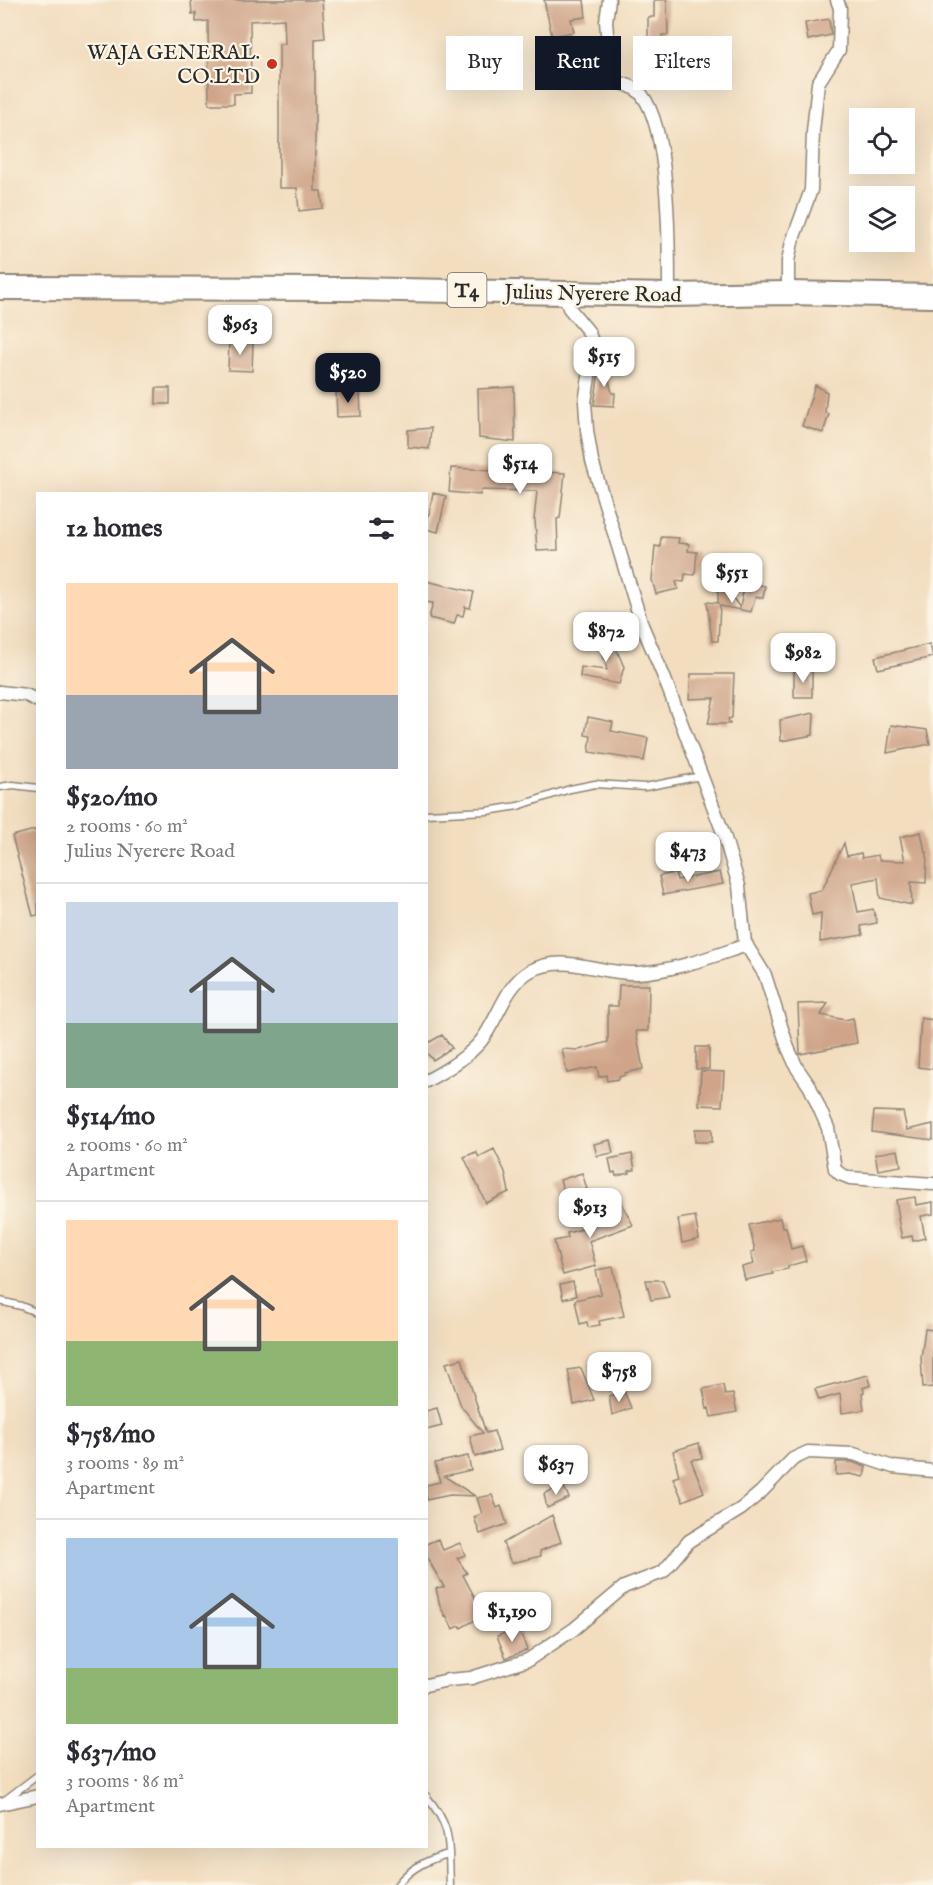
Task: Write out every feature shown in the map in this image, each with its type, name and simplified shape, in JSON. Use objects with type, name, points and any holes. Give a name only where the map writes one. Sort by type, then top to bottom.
[{"type":"highway","name":"Julius Nyerere Road","points":[[0,288],[338,288],[669,295],[788,293],[933,296]]},
{"type":"street","points":[[609,0],[606,21],[609,58],[593,70],[603,78],[636,89],[644,98],[653,119],[664,168],[669,295]]},
{"type":"street","points":[[788,293],[788,261],[792,242],[811,190],[818,83],[839,50],[840,8],[837,0]]},
{"type":"street","points":[[564,292],[569,308],[588,331],[594,346],[585,402],[586,430],[592,461],[642,626],[664,677],[724,835],[739,886],[743,935],[765,975],[788,1048],[797,1068],[810,1087],[828,1128],[833,1165],[836,1171],[845,1176],[933,1184]]},
{"type":"street","points":[[0,692],[26,695],[36,699]]},
{"type":"street","points":[[428,1080],[446,1071],[480,1042],[516,982],[529,972],[552,962],[635,973],[672,969],[747,945]]},
{"type":"street","points":[[428,1685],[471,1678],[528,1660],[574,1629],[624,1587],[663,1572],[689,1541],[741,1509],[793,1459],[808,1452],[854,1454],[893,1467],[933,1471]]},
{"type":"street","points":[[0,1803],[36,1796]]},
{"type":"lane","points":[[428,814],[487,811],[518,806],[570,789],[595,784],[645,787],[701,776]]},
{"type":"lane","points":[[0,787],[13,785],[36,789]]},
{"type":"lane","points":[[0,1301],[21,1306],[36,1313]]},
{"type":"lane","points":[[0,1803],[36,1776]]},
{"type":"lane","points":[[428,1799],[448,1830],[450,1885]]},
{"type":"lane","points":[[397,1885],[406,1875],[428,1861],[449,1854]]},
{"type":"building","points":[[191,0],[322,0],[325,38],[315,39],[315,191],[321,191],[323,208],[299,211],[297,188],[279,188],[279,44],[285,44],[284,19],[250,21],[251,93],[234,94],[234,104],[209,104],[208,21],[196,22],[196,13],[192,14]]},
{"type":"building","points":[[544,0],[584,0],[586,17],[571,19],[574,32],[552,36]]},
{"type":"building","points":[[654,0],[667,0],[668,35],[648,36],[648,17],[654,17]]},
{"type":"building","points":[[829,19],[831,35],[808,40],[805,23]]},
{"type":"building","points":[[229,342],[253,343],[252,371],[228,370]]},
{"type":"building","points":[[602,352],[612,393],[615,393],[614,406],[594,405]]},
{"type":"building","points":[[815,385],[827,392],[825,413],[829,414],[823,433],[802,426]]},
{"type":"building","points":[[514,387],[515,442],[479,438],[478,389]]},
{"type":"building","points":[[156,388],[170,388],[170,404],[156,404]]},
{"type":"building","points":[[360,391],[361,416],[337,417],[336,392]]},
{"type":"building","points":[[431,428],[429,449],[408,447],[408,430]]},
{"type":"building","points":[[451,468],[565,473],[560,518],[557,519],[558,550],[537,551],[534,520],[537,491],[481,490],[480,495],[449,492]]},
{"type":"building","points":[[433,493],[446,496],[438,532],[428,530]]},
{"type":"building","points":[[661,537],[679,538],[678,543],[689,544],[688,551],[697,552],[695,575],[685,574],[684,582],[676,581],[678,589],[656,594],[652,580],[655,546],[660,547]]},
{"type":"building","points":[[718,576],[740,608],[745,582],[765,586],[763,598],[755,597],[751,612],[720,606],[718,641],[712,641],[707,602],[718,603]]},
{"type":"building","points":[[428,581],[474,592],[470,608],[465,607],[463,616],[457,615],[454,624],[429,618],[433,603],[428,602]]},
{"type":"building","points":[[610,634],[624,667],[619,684],[580,677],[581,667],[607,670],[598,636]]},
{"type":"building","points":[[930,644],[933,657],[878,669],[875,657]]},
{"type":"building","points":[[794,670],[812,670],[812,697],[794,697]]},
{"type":"building","points":[[691,674],[734,674],[732,718],[728,719],[730,724],[708,724],[714,698],[689,699]]},
{"type":"building","points":[[814,713],[813,735],[781,741],[780,720]]},
{"type":"building","points":[[588,717],[613,722],[611,731],[648,738],[644,761],[589,752],[591,736],[585,735]]},
{"type":"building","points":[[891,725],[927,730],[930,744],[887,753]]},
{"type":"building","points":[[36,830],[36,915],[33,916],[12,836]]},
{"type":"building","points":[[921,832],[925,852],[927,852],[926,883],[911,882],[912,905],[880,898],[878,878],[852,883],[858,912],[873,909],[877,923],[861,926],[863,935],[820,942],[821,913],[812,915],[808,893],[822,890],[844,843],[847,856],[861,853],[862,858],[878,855],[879,860],[905,861],[900,837]]},
{"type":"building","points":[[720,872],[723,884],[663,895],[659,876],[675,873],[677,880]]},
{"type":"building","points":[[619,985],[649,985],[648,1031],[636,1031],[643,1069],[625,1073],[619,1079],[607,1081],[606,1075],[599,1077],[597,1067],[567,1073],[562,1049],[579,1050],[608,1042],[608,1006],[618,1006]]},
{"type":"building","points":[[828,1003],[821,1015],[845,1020],[853,1018],[857,1043],[800,1054],[798,1004]]},
{"type":"building","points":[[921,1018],[933,1020],[933,1069],[918,1067]]},
{"type":"building","points":[[442,1035],[452,1048],[433,1060],[428,1054],[428,1043]]},
{"type":"building","points":[[696,1047],[709,1047],[709,1069],[696,1069]]},
{"type":"building","points":[[701,1071],[724,1072],[722,1106],[699,1105]]},
{"type":"building","points":[[874,1111],[903,1112],[907,1130],[933,1124],[933,1140],[872,1132]]},
{"type":"building","points":[[695,1129],[712,1129],[712,1142],[695,1142]]},
{"type":"building","points":[[610,1140],[613,1153],[597,1156],[594,1144]]},
{"type":"building","points":[[494,1149],[505,1172],[509,1192],[486,1203],[464,1157],[476,1152],[479,1157]]},
{"type":"building","points":[[898,1150],[901,1166],[878,1170],[875,1154]]},
{"type":"building","points":[[632,1154],[635,1170],[616,1176],[615,1172],[612,1173],[609,1159]]},
{"type":"building","points":[[582,1173],[587,1189],[565,1195],[560,1180]]},
{"type":"building","points":[[915,1197],[916,1205],[933,1202],[933,1214],[921,1216],[925,1238],[913,1241],[912,1236],[902,1238],[896,1200]]},
{"type":"building","points":[[620,1200],[633,1225],[589,1241],[596,1266],[563,1275],[554,1241],[568,1238],[567,1233],[594,1226],[592,1216]]},
{"type":"building","points":[[695,1216],[699,1239],[682,1243],[678,1219]]},
{"type":"building","points":[[780,1218],[782,1227],[786,1227],[791,1249],[802,1246],[806,1261],[788,1266],[788,1269],[772,1272],[773,1274],[745,1280],[742,1267],[754,1264],[751,1252],[755,1251],[749,1225]]},
{"type":"building","points":[[613,1267],[624,1316],[599,1321],[600,1325],[588,1327],[587,1322],[580,1324],[575,1300],[601,1294],[596,1270]]},
{"type":"building","points":[[646,1280],[663,1280],[669,1297],[651,1300]]},
{"type":"building","points":[[573,1282],[576,1296],[563,1299],[560,1285]]},
{"type":"building","points":[[925,1329],[933,1330],[933,1387],[923,1388],[921,1358]]},
{"type":"building","points":[[462,1359],[486,1433],[494,1431],[500,1450],[475,1457],[470,1436],[483,1433],[461,1406],[446,1363]]},
{"type":"building","points":[[581,1368],[594,1400],[574,1405],[568,1370]]},
{"type":"building","points":[[868,1375],[871,1385],[863,1388],[864,1410],[842,1413],[840,1394],[819,1400],[815,1389]]},
{"type":"building","points":[[723,1385],[725,1395],[733,1394],[737,1412],[711,1417],[703,1389]]},
{"type":"building","points":[[624,1391],[631,1408],[612,1415],[609,1396]]},
{"type":"building","points":[[437,1408],[442,1426],[428,1430],[428,1410]]},
{"type":"building","points":[[699,1443],[702,1458],[691,1460],[704,1492],[683,1501],[673,1478],[679,1476],[673,1451]]},
{"type":"building","points":[[468,1456],[471,1470],[444,1476],[475,1496],[450,1495],[428,1500],[428,1485],[440,1482],[435,1463]]},
{"type":"building","points":[[836,1462],[852,1462],[866,1467],[864,1477],[850,1474],[836,1475]]},
{"type":"building","points":[[563,1485],[569,1498],[547,1508],[544,1494]]},
{"type":"building","points":[[492,1495],[497,1508],[501,1506],[507,1524],[480,1534],[474,1517],[482,1514],[477,1498]]},
{"type":"building","points":[[552,1515],[561,1542],[540,1551],[541,1556],[511,1563],[503,1543]]},
{"type":"building","points":[[438,1539],[443,1550],[460,1543],[465,1555],[457,1558],[467,1573],[463,1575],[484,1615],[461,1628],[460,1626],[453,1629],[440,1606],[436,1588],[444,1587],[428,1559],[428,1543]]},
{"type":"building","points":[[519,1628],[527,1650],[506,1658],[497,1636]]},
{"type":"place","name":"WAJA GENERAL. CO.LTD","points":[[272,64]]}]
